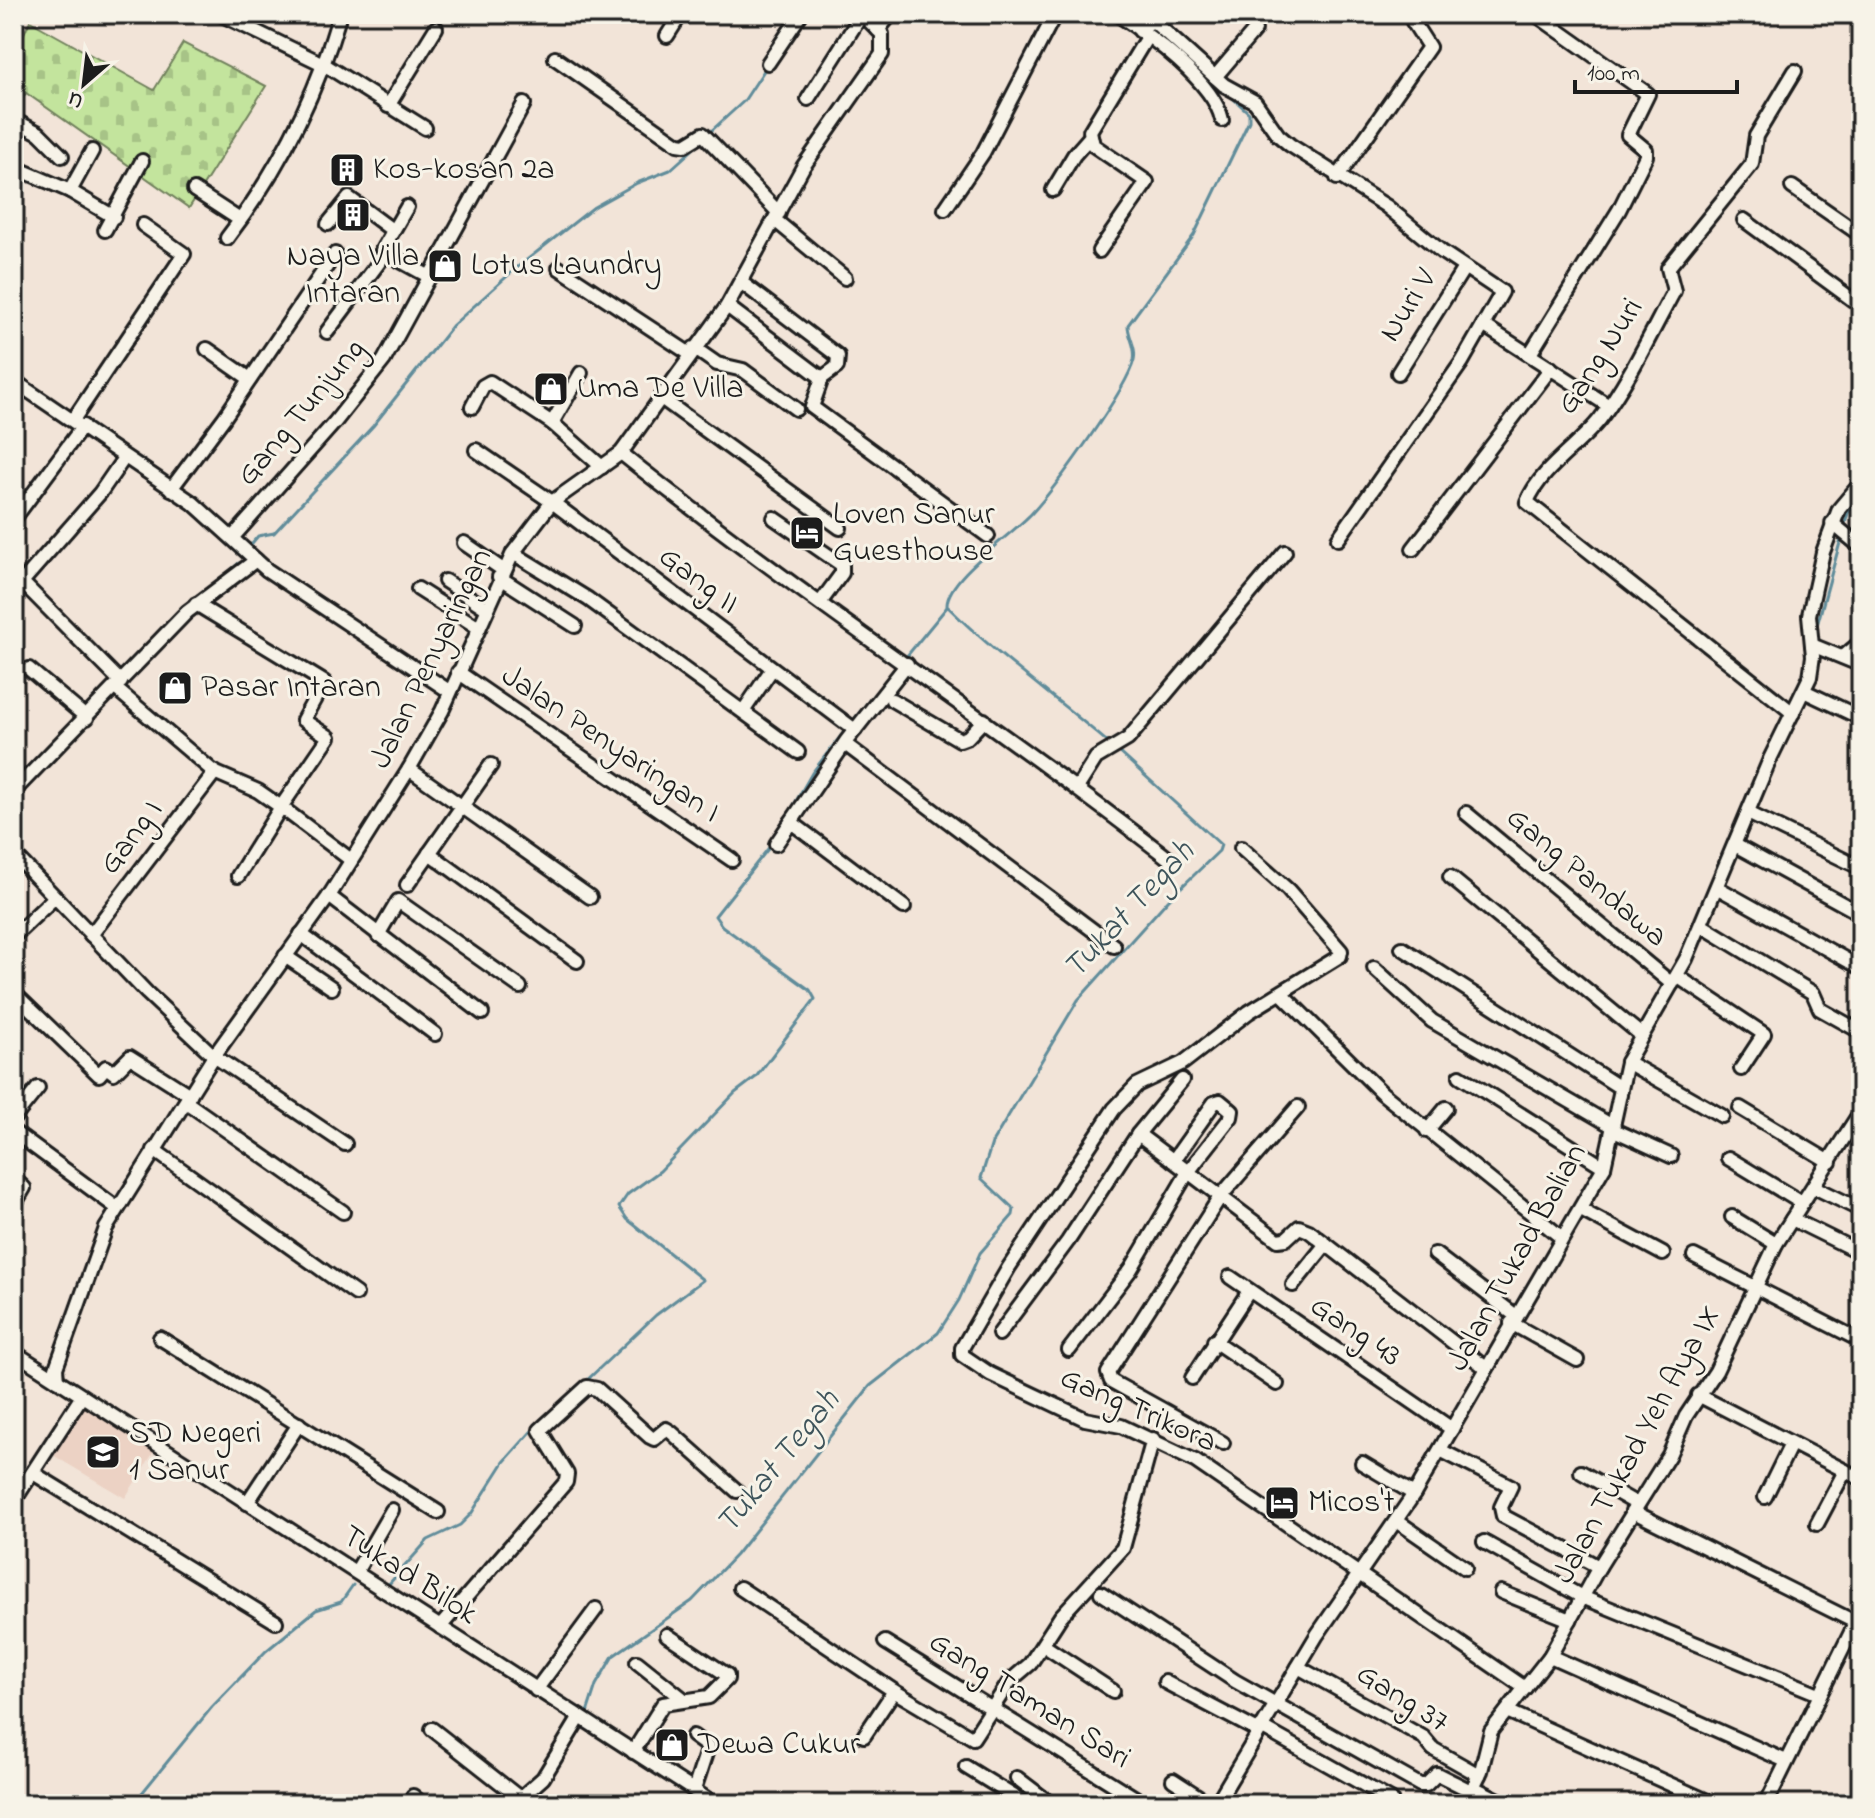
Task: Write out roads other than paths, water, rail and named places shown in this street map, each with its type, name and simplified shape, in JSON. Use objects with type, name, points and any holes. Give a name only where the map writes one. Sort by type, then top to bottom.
[{"type":"street","points":[[220,14],[325,65],[425,128]]},
{"type":"street","points":[[227,238],[256,202],[282,157],[325,65],[340,14]]},
{"type":"street","points":[[667,36],[681,14]]},
{"type":"street","points":[[768,63],[801,14]]},
{"type":"street","points":[[808,99],[862,14],[878,30],[891,14]]},
{"type":"street","points":[[945,209],[983,153],[1055,14]]},
{"type":"street","points":[[1117,14],[1144,29],[1214,95],[1222,120]]},
{"type":"street","points":[[1337,178],[1429,47],[1413,22],[1420,14]]},
{"type":"street","points":[[1530,354],[1619,210],[1646,156],[1646,150],[1628,135],[1648,94],[1535,14]]},
{"type":"street","points":[[1679,14],[1689,14]]},
{"type":"street","points":[[1053,190],[1074,155],[1089,138],[1144,29],[1152,20],[1215,77],[1255,102],[1278,135],[1337,178],[1386,206],[1464,268],[1502,292],[1462,362],[1338,539]]},
{"type":"street","points":[[388,106],[436,28]]},
{"type":"street","name":"Jalan Penyaringan","points":[[54,1374],[100,1242],[117,1208],[214,1056],[329,896],[409,769],[442,711],[501,573],[513,553],[552,502],[574,483],[621,453],[727,306],[803,167],[882,54],[885,40],[878,30]]},
{"type":"street","points":[[1215,77],[1255,30]]},
{"type":"street","points":[[555,58],[678,144],[685,145],[703,134],[777,217],[845,278]]},
{"type":"street","name":"Gang Nuri","points":[[1793,713],[1528,503],[1560,459],[1592,428],[1609,406],[1674,291],[1668,268],[1752,164],[1756,136],[1795,71]]},
{"type":"street","name":"Gang Tunjung","points":[[233,537],[362,390],[384,360],[524,104]]},
{"type":"street","points":[[14,120],[39,133],[62,156]]},
{"type":"street","points":[[1089,138],[1093,145],[1147,182],[1099,251]]},
{"type":"street","points":[[70,191],[92,151]]},
{"type":"street","points":[[105,230],[142,161]]},
{"type":"street","points":[[14,167],[70,191],[114,217]]},
{"type":"street","points":[[1792,187],[1861,235]]},
{"type":"street","points":[[194,190],[240,220]]},
{"type":"street","points":[[328,224],[349,198],[392,230]]},
{"type":"street","name":"Gang Tunjung","points":[[327,332],[386,253],[382,250],[407,207]]},
{"type":"street","points":[[1744,220],[1861,306]]},
{"type":"street","points":[[14,519],[184,254],[143,225]]},
{"type":"street","points":[[386,253],[430,277]]},
{"type":"street","points":[[171,489],[335,254]]},
{"type":"street","points":[[559,268],[692,351],[717,364],[743,370],[796,409]]},
{"type":"street","name":"Nuri V","points":[[1398,373],[1464,268]]},
{"type":"street","points":[[742,283],[838,356],[837,367],[822,378],[812,407],[988,536]]},
{"type":"street","points":[[727,306],[822,378]]},
{"type":"street","points":[[1483,325],[1609,406]]},
{"type":"street","points":[[207,349],[250,379]]},
{"type":"street","points":[[1413,549],[1551,368]]},
{"type":"street","points":[[552,423],[581,373]]},
{"type":"street","points":[[14,381],[171,489],[233,537],[256,560],[449,691]]},
{"type":"street","points":[[472,407],[483,386],[490,382],[552,423],[602,467]]},
{"type":"street","points":[[661,398],[840,528]]},
{"type":"street","name":"Gang II","points":[[476,450],[552,502],[851,727]]},
{"type":"street","points":[[621,453],[712,527],[907,664],[1173,862]]},
{"type":"street","points":[[124,458],[100,493],[18,578],[118,685],[215,772],[258,791],[351,860]]},
{"type":"street","name":"Jalan Tukad Balian","points":[[1213,1804],[1298,1667],[1414,1494],[1604,1167],[1614,1129],[1619,1087],[1627,1062],[1701,925],[1813,668],[1809,615],[1832,523],[1861,483]]},
{"type":"street","points":[[774,518],[842,565],[842,573],[820,603]]},
{"type":"street","points":[[1832,523],[1861,547]]},
{"type":"street","points":[[464,543],[575,626]]},
{"type":"street","points":[[1077,788],[1107,749],[1128,739],[1285,552]]},
{"type":"street","points":[[513,553],[588,599],[798,752]]},
{"type":"street","points":[[14,791],[196,604],[256,560]]},
{"type":"street","points":[[445,581],[486,608]]},
{"type":"street","points":[[418,589],[479,628]]},
{"type":"street","points":[[196,604],[324,682],[303,720],[329,737],[238,876]]},
{"type":"street","points":[[1843,657],[1861,642]]},
{"type":"street","points":[[1812,645],[1861,665]]},
{"type":"street","points":[[776,844],[845,744],[851,727],[907,664]]},
{"type":"street","points":[[29,669],[87,718]]},
{"type":"street","points":[[744,710],[772,669]]},
{"type":"street","name":"Jalan Penyaringan I","points":[[458,672],[732,860]]},
{"type":"street","points":[[1804,691],[1861,718]]},
{"type":"street","points":[[892,700],[960,740],[968,737],[984,720]]},
{"type":"street","points":[[845,744],[1114,946]]},
{"type":"street","points":[[407,885],[465,807],[491,765]]},
{"type":"street","points":[[409,769],[590,897]]},
{"type":"street","name":"Gang I","points":[[91,935],[215,772]]},
{"type":"street","name":"Gang Pandawa","points":[[1466,813],[1674,980],[1764,1034],[1741,1069]]},
{"type":"street","points":[[1748,813],[1861,868]]},
{"type":"street","points":[[791,822],[904,907]]},
{"type":"street","points":[[1735,845],[1861,914]]},
{"type":"street","points":[[1241,848],[1298,900],[1341,951],[1337,961],[1282,994],[1382,1093],[1562,1238]]},
{"type":"street","points":[[429,853],[577,961]]},
{"type":"street","points":[[14,854],[214,1056],[345,1144]]},
{"type":"street","points":[[1450,877],[1640,1034]]},
{"type":"street","points":[[1718,888],[1861,968]]},
{"type":"street","points":[[329,896],[482,1013]]},
{"type":"street","points":[[14,936],[55,897]]},
{"type":"street","points":[[378,935],[398,901],[520,987]]},
{"type":"street","points":[[1701,925],[1813,993],[1820,1009],[1861,1032]]},
{"type":"street","points":[[301,934],[435,1034]]},
{"type":"street","points":[[1402,948],[1619,1087]]},
{"type":"street","points":[[285,956],[332,988]]},
{"type":"street","points":[[1374,968],[1432,1021],[1614,1129],[1671,1156]]},
{"type":"street","points":[[14,993],[99,1075],[106,1067],[114,1073],[130,1057],[343,1212]]},
{"type":"street","name":"Gang Trikora","points":[[1282,994],[1249,1012],[1183,1063],[1137,1085],[1114,1109],[1009,1267],[962,1348],[962,1355],[990,1374],[1085,1419],[1121,1426],[1195,1461],[1525,1688]]},
{"type":"street","points":[[1627,1062],[1722,1116]]},
{"type":"street","points":[[1460,1076],[1604,1167]]},
{"type":"street","points":[[999,1334],[1068,1241],[1138,1134],[1182,1080]]},
{"type":"street","points":[[14,1118],[38,1088]]},
{"type":"street","points":[[1069,1350],[1131,1269],[1188,1172],[1231,1117],[1232,1111],[1220,1101],[1214,1103],[1173,1161]]},
{"type":"street","points":[[1223,1443],[1108,1376],[1220,1197],[1298,1107]]},
{"type":"street","points":[[1427,1131],[1446,1108]]},
{"type":"street","points":[[1740,1108],[1830,1162]]},
{"type":"street","name":"Jalan Tukad Yeh Aya IX","points":[[1465,1804],[1479,1775],[1488,1736],[1550,1656],[1599,1567],[1669,1455],[1698,1395],[1716,1371],[1773,1242],[1814,1187],[1861,1111]]},
{"type":"street","points":[[14,1132],[117,1208]]},
{"type":"street","points":[[1138,1134],[1278,1240],[1286,1239],[1299,1227],[1326,1244],[1486,1368]]},
{"type":"street","points":[[154,1150],[356,1294]]},
{"type":"street","points":[[1728,1158],[1802,1203]]},
{"type":"street","points":[[14,1179],[24,1188],[14,1205]]},
{"type":"street","points":[[1814,1187],[1861,1210]]},
{"type":"street","points":[[1581,1210],[1663,1254]]},
{"type":"street","points":[[1732,1217],[1773,1242]]},
{"type":"street","points":[[1792,1219],[1861,1253]]},
{"type":"street","points":[[1293,1285],[1326,1244]]},
{"type":"street","points":[[1435,1254],[1514,1320],[1577,1360]]},
{"type":"street","points":[[1694,1256],[1861,1341]]},
{"type":"street","name":"Gang 43","points":[[1230,1277],[1452,1429]]},
{"type":"street","points":[[1192,1378],[1249,1291]]},
{"type":"street","points":[[160,1338],[438,1512]]},
{"type":"street","points":[[1214,1341],[1277,1384]]},
{"type":"street","name":"Tukad Bilok","points":[[14,1352],[54,1374],[79,1394],[694,1790],[708,1802]]},
{"type":"street","points":[[440,1627],[566,1482],[567,1474],[540,1430],[587,1387],[597,1389],[650,1437],[654,1439],[666,1429],[671,1432],[737,1491]]},
{"type":"street","points":[[14,1501],[79,1394]]},
{"type":"street","points":[[1698,1395],[1861,1479]]},
{"type":"street","points":[[247,1503],[299,1424]]},
{"type":"street","points":[[740,1588],[894,1691],[969,1738],[976,1736],[1010,1681],[1030,1664],[1089,1582],[1123,1548],[1153,1439]]},
{"type":"street","points":[[1765,1497],[1791,1444]]},
{"type":"street","points":[[1440,1450],[1511,1486],[1501,1507],[1503,1516],[1599,1567]]},
{"type":"street","points":[[1362,1463],[1414,1494]]},
{"type":"street","points":[[1817,1524],[1845,1471]]},
{"type":"street","points":[[1581,1472],[1634,1508],[1858,1623],[1819,1694],[1766,1804]]},
{"type":"street","points":[[33,1473],[276,1622]]},
{"type":"street","points":[[356,1572],[392,1510]]},
{"type":"street","points":[[1397,1521],[1465,1568]]},
{"type":"street","points":[[1484,1542],[1582,1597],[1819,1694]]},
{"type":"street","points":[[1501,1592],[1570,1620]]},
{"type":"street","points":[[1101,1593],[1162,1636],[1275,1704],[1422,1786],[1437,1774],[1507,1804]]},
{"type":"street","points":[[536,1690],[596,1609]]},
{"type":"street","points":[[633,1752],[660,1706],[682,1698],[711,1695],[728,1676],[667,1635]]},
{"type":"street","name":"Gang Taman Sari","points":[[885,1642],[1145,1804]]},
{"type":"street","points":[[1043,1645],[1113,1691]]},
{"type":"street","points":[[1550,1656],[1786,1761]]},
{"type":"street","points":[[637,1662],[682,1698]]},
{"type":"street","name":"Gang 37","points":[[1298,1667],[1423,1737],[1433,1749],[1479,1775]]},
{"type":"street","points":[[1165,1682],[1391,1800]]},
{"type":"street","points":[[864,1736],[894,1691]]},
{"type":"street","points":[[1507,1711],[1714,1804]]},
{"type":"street","points":[[432,1729],[517,1802],[543,1778],[585,1721]]},
{"type":"street","points":[[693,1736],[708,1747],[694,1790]]},
{"type":"street","points":[[966,1767],[1026,1804]]},
{"type":"street","points":[[1017,1778],[1049,1804]]},
{"type":"street","points":[[1173,1780],[1213,1804]]},
{"type":"waterway","name":"Tukat Tegah","points":[[1129,14],[1141,24]]},
{"type":"waterway","name":"Tukat Tegah","points":[[1163,40],[1176,51]]},
{"type":"waterway","points":[[710,132],[744,101],[767,66]]},
{"type":"waterway","name":"Tukat Tegah","points":[[1196,70],[1221,90]]},
{"type":"waterway","name":"Tukat Tegah","points":[[1111,745],[947,606],[950,595],[968,570],[1043,501],[1089,439],[1118,393],[1134,360],[1128,325],[1194,235],[1249,121],[1249,113],[1228,94]]},
{"type":"waterway","points":[[247,549],[258,536],[274,533],[373,426],[453,325],[514,270],[594,207],[637,183],[670,170],[700,143]]},
{"type":"waterway","points":[[1844,527],[1848,513],[1861,497]]},
{"type":"waterway","points":[[1816,629],[1841,539]]},
{"type":"waterway","points":[[216,583],[239,563]]},
{"type":"waterway","points":[[906,657],[947,607]]},
{"type":"waterway","points":[[1818,653],[1846,665]]},
{"type":"waterway","points":[[852,722],[893,671]]},
{"type":"waterway","points":[[783,824],[812,773],[847,728]]},
{"type":"waterway","name":"Tukat Tegah","points":[[586,1716],[596,1685],[613,1656],[692,1601],[736,1555],[870,1386],[938,1333],[959,1300],[980,1253],[1013,1215],[1014,1209],[981,1178],[992,1143],[1078,1000],[1168,900],[1219,851],[1221,845],[1117,750]]},
{"type":"waterway","points":[[585,1382],[656,1315],[703,1280],[627,1219],[619,1207],[628,1194],[660,1171],[735,1093],[756,1077],[815,999],[810,990],[722,926],[715,916],[771,845]]},
{"type":"waterway","points":[[1709,1369],[1716,1359]]},
{"type":"waterway","points":[[1684,1411],[1705,1374]]},
{"type":"waterway","points":[[370,1575],[388,1585],[428,1540],[460,1525],[471,1514],[504,1462],[538,1424]]},
{"type":"waterway","points":[[133,1804],[212,1707],[266,1651],[316,1610],[341,1602],[353,1585]]},
{"type":"waterway","points":[[1483,1739],[1486,1725],[1503,1706]]},
{"type":"waterway","name":"Tukat Tegah","points":[[564,1754],[583,1723]]},
{"type":"waterway","name":"Tukat Tegah","points":[[525,1804],[542,1787]]},
{"type":"place","name":"Kos-kosan 2a","points":[[347,170]]},
{"type":"place","name":"Naya Villa Intaran","points":[[353,215]]},
{"type":"place","name":"Lotus Laundry","points":[[445,266]]},
{"type":"place","name":"Uma De Villa","points":[[551,389]]},
{"type":"place","name":"Loven Sanur Guesthouse","points":[[807,533]]},
{"type":"place","name":"Pasar Intaran","points":[[175,688]]},
{"type":"place","name":"SD Negeri 1 Sanur","points":[[103,1452]]},
{"type":"place","name":"Micos't","points":[[1282,1503]]},
{"type":"place","name":"Dewa Cukur","points":[[672,1745]]}]
